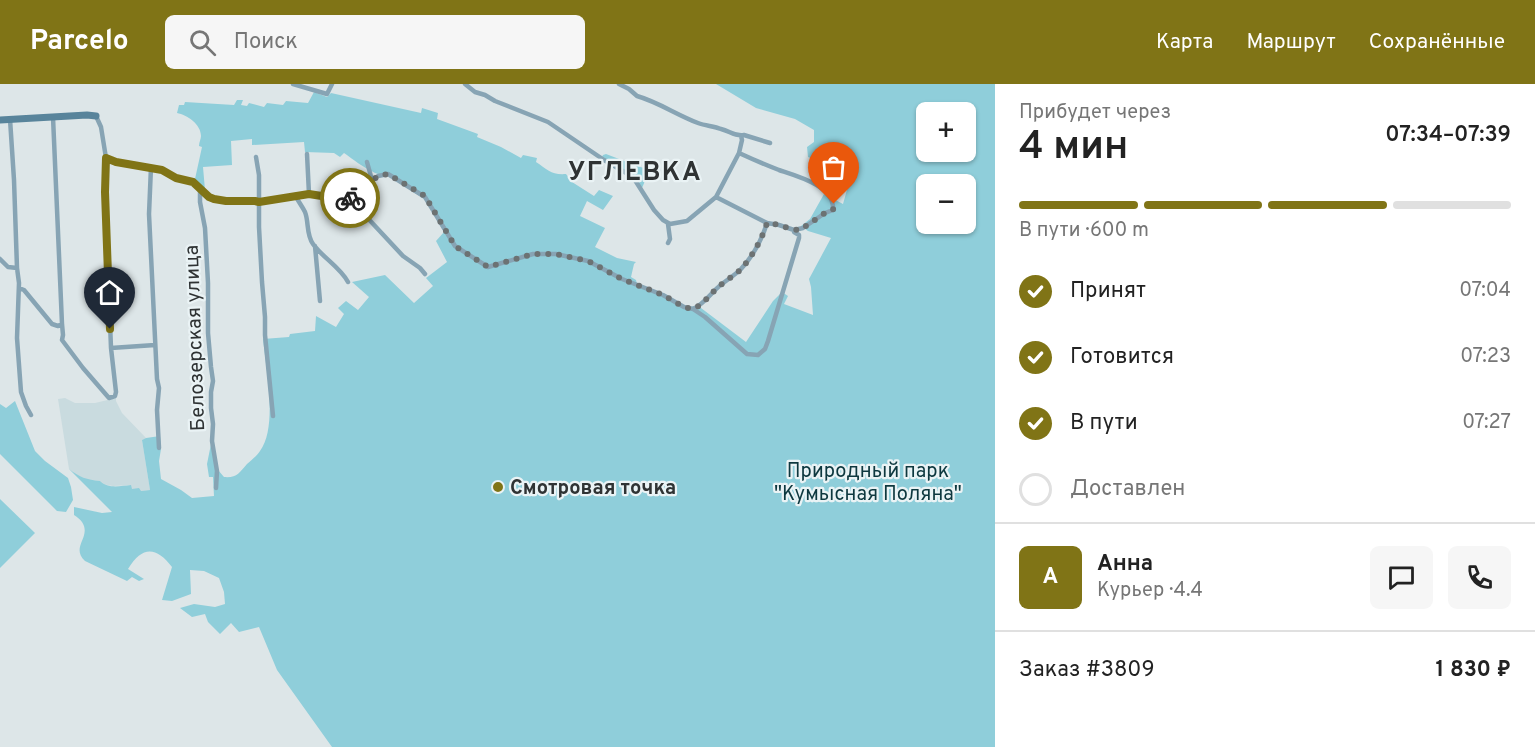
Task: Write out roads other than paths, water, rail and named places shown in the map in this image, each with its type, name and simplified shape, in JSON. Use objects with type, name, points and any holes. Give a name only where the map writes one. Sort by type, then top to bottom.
[{"type":"street","points":[[293,84],[327,94],[332,84]]},
{"type":"street","points":[[466,84],[475,92],[548,122],[633,177],[654,210],[668,224],[670,239],[668,243]]},
{"type":"street","points":[[619,84],[637,96],[696,123],[770,143]]},
{"type":"street","points":[[0,120],[87,115],[96,116],[101,127],[106,158],[105,192],[115,396],[109,398],[63,340],[53,117]]},
{"type":"street","points":[[10,119],[19,288],[17,338],[21,392],[31,414]]},
{"type":"street","points":[[668,224],[687,221],[716,198],[739,153],[741,136]]},
{"type":"street","points":[[716,198],[767,223],[794,230],[803,228],[833,210],[832,199],[808,179],[739,153]]},
{"type":"street","points":[[307,154],[309,194]]},
{"type":"street","points":[[256,157],[259,175],[265,335],[273,416]]},
{"type":"street","points":[[106,158],[116,162],[162,170],[182,180],[193,182],[214,199],[259,202],[309,194],[347,200],[362,212],[403,256],[425,274]]},
{"type":"street","points":[[366,162],[372,180]]},
{"type":"street","points":[[151,167],[149,214],[159,388],[159,448]]},
{"type":"street","points":[[347,200],[378,176],[388,174],[425,196],[455,246],[488,267],[533,254],[556,254],[588,261],[622,279],[693,309],[747,354],[758,355],[768,342],[799,238],[794,230]]},
{"type":"street","name":"Белозерская улица","points":[[200,188],[208,283],[208,333],[213,381],[211,392],[212,441],[217,471],[216,488]]},
{"type":"street","points":[[296,195],[305,212],[309,236],[315,246],[345,276],[348,282]]},
{"type":"street","points":[[693,309],[706,301],[722,283],[747,262],[763,235],[767,223]]},
{"type":"street","points":[[315,246],[320,301]]},
{"type":"street","points":[[0,259],[8,267],[17,268]]},
{"type":"street","points":[[19,288],[24,290],[52,324],[58,326],[62,324]]},
{"type":"street","points":[[111,348],[155,345]]},
{"type":"place","name":"Смотровая точка","points":[[498,487]]},
{"type":"district","name":"УГЛЕВКА","points":[[635,171]]},
{"type":"park label","name":"Природный парк \"Кумысная Поляна\"","points":[[868,482]]}]
